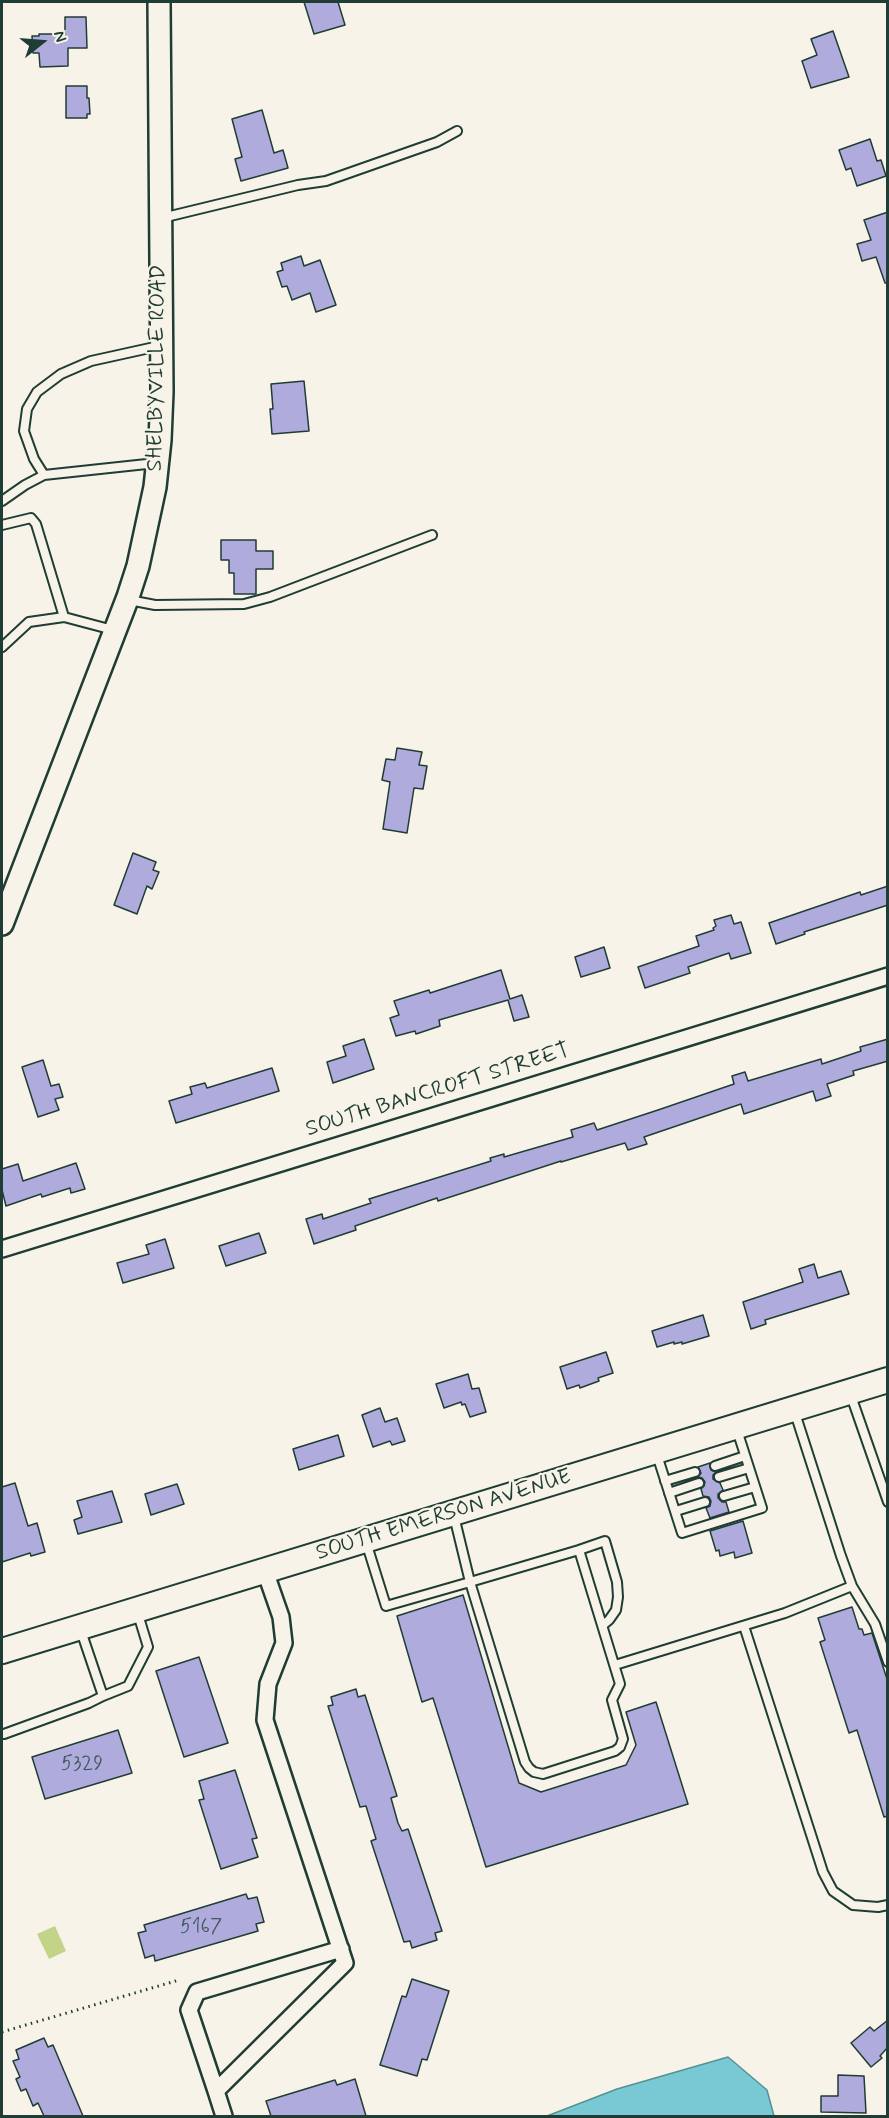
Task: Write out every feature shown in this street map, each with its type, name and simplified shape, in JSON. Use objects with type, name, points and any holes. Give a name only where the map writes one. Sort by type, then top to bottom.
[{"type":"main road","name":"SHELBYVILLE ROAD","points":[[2,924],[127,599],[138,566],[148,519],[157,463],[161,417],[159,2]]},
{"type":"main road","name":"SOUTH EMERSON AVENUE","points":[[2,1652],[888,1380]]},
{"type":"street","name":"SOUTH BANCROFT STREET","points":[[2,1249],[888,976]]},
{"type":"street","points":[[216,2091],[345,1963],[265,1719],[268,1684],[284,1643],[281,1617],[265,1571]]},
{"type":"street","points":[[224,2116],[189,2010],[197,1992],[341,1949]]},
{"type":"lane","points":[[161,218],[298,185],[326,181],[437,142],[457,131]]},
{"type":"lane","points":[[45,475],[34,459],[24,431],[27,409],[37,392],[61,374],[91,361],[161,345]]},
{"type":"lane","points":[[2,501],[45,475],[157,463]]},
{"type":"lane","points":[[2,525],[31,518],[36,524],[64,617]]},
{"type":"lane","points":[[127,599],[156,605],[244,604],[270,597],[432,535]]},
{"type":"lane","points":[[2,647],[29,622],[64,617],[115,630]]},
{"type":"lane","points":[[849,1392],[886,1490],[888,1502]]},
{"type":"lane","points":[[794,1409],[840,1556],[852,1586],[875,1624],[888,1662]]},
{"type":"lane","points":[[656,1451],[682,1533],[762,1508],[736,1426]]},
{"type":"lane","points":[[715,1466],[745,1456]]},
{"type":"lane","points":[[719,1477],[749,1468]]},
{"type":"lane","points":[[665,1481],[695,1472]]},
{"type":"lane","points":[[669,1493],[699,1484]]},
{"type":"lane","points":[[724,1496],[755,1487]]},
{"type":"lane","points":[[676,1511],[705,1502]]},
{"type":"lane","points":[[453,1513],[470,1582],[525,1762],[534,1772],[543,1774],[615,1751],[620,1747],[623,1739],[612,1700],[620,1684],[579,1550]]},
{"type":"lane","points":[[365,1540],[386,1606],[605,1541],[617,1582],[618,1597],[616,1610],[603,1625]]},
{"type":"lane","points":[[615,1665],[785,1613],[852,1586]]},
{"type":"lane","points":[[4,1734],[128,1686],[148,1647],[137,1610]]},
{"type":"lane","points":[[744,1626],[823,1872],[833,1891],[853,1905],[878,1908],[888,1905]]},
{"type":"lane","points":[[80,1628],[103,1696]]},
{"type":"path","points":[[2,2032],[179,1980]]},
{"type":"green space","points":[[55,1926],[66,1951],[49,1959],[37,1934]]},
{"type":"water","points":[[728,2057],[767,2090],[774,2116],[547,2116],[617,2089]]},
{"type":"building","points":[[304,2],[338,2],[345,25],[314,34]]},
{"type":"building","points":[[65,17],[86,17],[87,48],[68,48],[68,66],[40,67],[39,53],[33,53],[32,36],[65,34]]},
{"type":"building","points":[[833,31],[849,77],[811,88],[802,61],[817,55],[811,39]]},
{"type":"building","points":[[66,86],[87,86],[90,114],[87,114],[87,118],[66,118]]},
{"type":"building","points":[[262,110],[274,153],[283,150],[288,168],[241,181],[235,159],[242,157],[232,119]]},
{"type":"building","points":[[870,139],[877,161],[881,160],[886,176],[857,186],[851,168],[846,170],[839,150]]},
{"type":"building","points":[[888,212],[888,283],[885,283],[876,257],[862,261],[857,244],[871,240],[864,220]]},
{"type":"building","points":[[301,256],[304,266],[320,260],[336,305],[316,312],[310,293],[292,300],[287,286],[282,287],[277,272],[283,270],[281,263]]},
{"type":"building","points":[[304,381],[309,431],[272,434],[271,384]]},
{"type":"building","points":[[221,540],[256,540],[256,551],[273,551],[273,569],[256,569],[256,594],[234,594],[234,573],[229,573],[229,560],[221,560]]},
{"type":"building","points":[[397,748],[422,752],[419,765],[427,766],[423,789],[414,788],[407,833],[383,829],[390,782],[382,780],[386,759],[395,760]]},
{"type":"building","points":[[133,853],[156,862],[153,870],[159,872],[152,889],[147,886],[137,914],[114,905]]},
{"type":"building","points":[[888,886],[888,905],[804,932],[805,934],[776,944],[769,923],[860,892],[861,895]]},
{"type":"building","points":[[731,915],[734,924],[741,922],[751,953],[731,959],[729,953],[688,967],[690,973],[645,988],[638,967],[699,946],[696,936],[714,930],[716,926],[714,920]]},
{"type":"building","points":[[604,947],[610,968],[581,977],[575,957]]},
{"type":"building","points":[[501,970],[510,999],[522,995],[529,1017],[514,1021],[508,1000],[439,1020],[440,1026],[416,1034],[415,1031],[396,1036],[390,1018],[399,1015],[394,1001],[429,990],[430,993]]},
{"type":"building","points":[[364,1039],[374,1069],[333,1083],[327,1062],[346,1056],[343,1046]]},
{"type":"building","points":[[888,1039],[888,1061],[853,1071],[854,1075],[827,1084],[831,1096],[816,1101],[813,1091],[744,1114],[741,1104],[644,1137],[647,1144],[628,1150],[625,1143],[438,1201],[437,1198],[355,1226],[356,1230],[314,1244],[306,1219],[322,1214],[323,1219],[371,1203],[369,1199],[491,1161],[490,1158],[504,1154],[504,1157],[573,1137],[571,1130],[594,1123],[597,1130],[658,1110],[734,1084],[732,1076],[745,1072],[748,1081],[821,1059],[822,1064],[861,1051],[860,1047]]},
{"type":"building","points":[[43,1060],[51,1086],[59,1084],[63,1097],[55,1099],[59,1110],[38,1117],[22,1067]]},
{"type":"building","points":[[272,1068],[279,1091],[176,1123],[169,1101],[192,1094],[190,1087],[205,1083],[207,1088]]},
{"type":"building","points":[[76,1163],[85,1189],[71,1193],[70,1188],[42,1197],[41,1194],[6,1206],[2,1190],[2,1169],[18,1164],[23,1181]]},
{"type":"building","points":[[259,1233],[266,1253],[226,1266],[219,1246]]},
{"type":"building","points":[[165,1239],[174,1268],[123,1283],[117,1263],[149,1254],[146,1245]]},
{"type":"building","points":[[814,1264],[818,1278],[841,1271],[849,1294],[765,1320],[766,1324],[751,1329],[743,1302],[803,1282],[799,1269]]},
{"type":"building","points":[[703,1315],[709,1336],[682,1344],[682,1342],[674,1344],[674,1342],[657,1347],[652,1331]]},
{"type":"building","points":[[606,1352],[613,1373],[580,1388],[579,1385],[567,1389],[560,1367]]},
{"type":"building","points":[[468,1374],[472,1389],[479,1388],[486,1412],[470,1417],[465,1404],[462,1405],[461,1402],[444,1408],[436,1384]]},
{"type":"building","points":[[380,1408],[385,1422],[397,1418],[405,1441],[392,1445],[390,1441],[373,1447],[362,1415]]},
{"type":"building","points":[[338,1435],[344,1456],[299,1470],[293,1449]]},
{"type":"building","points":[[710,1463],[711,1470],[716,1472],[713,1479],[720,1483],[723,1490],[718,1494],[718,1498],[726,1502],[729,1512],[710,1518],[706,1508],[710,1506],[711,1501],[709,1497],[703,1496],[701,1489],[705,1482],[698,1477],[701,1473],[698,1467]]},
{"type":"building","points":[[15,1483],[28,1526],[37,1523],[45,1552],[31,1556],[30,1553],[2,1562],[2,1487]]},
{"type":"building","points":[[177,1484],[184,1504],[151,1515],[145,1494]]},
{"type":"building","points":[[112,1491],[122,1522],[78,1534],[74,1520],[82,1517],[77,1501]]},
{"type":"building","points":[[743,1521],[752,1553],[735,1558],[734,1552],[720,1556],[719,1550],[716,1551],[710,1531]]},
{"type":"building","points":[[463,1595],[519,1783],[541,1792],[626,1765],[636,1745],[626,1712],[656,1702],[688,1804],[486,1867],[433,1698],[422,1702],[397,1616]]},
{"type":"building","points":[[852,1607],[859,1629],[862,1629],[864,1635],[872,1633],[888,1682],[888,1816],[884,1817],[857,1730],[849,1733],[820,1642],[825,1640],[818,1618]]},
{"type":"building","points":[[199,1657],[228,1743],[184,1757],[156,1671]]},
{"type":"building","points":[[356,1689],[358,1697],[365,1695],[397,1796],[391,1798],[398,1823],[402,1831],[408,1829],[442,1931],[435,1933],[437,1940],[412,1948],[410,1941],[404,1942],[371,1841],[376,1839],[366,1806],[360,1807],[328,1706],[333,1705],[331,1697]]},
{"type":"building","points":[[118,1730],[132,1773],[45,1799],[32,1757]]},
{"type":"building","points":[[235,1770],[257,1838],[252,1839],[258,1857],[221,1869],[199,1800],[204,1799],[199,1781]]},
{"type":"building","points":[[246,1894],[248,1899],[257,1897],[264,1922],[256,1924],[258,1931],[155,1961],[154,1955],[145,1958],[138,1933],[146,1931],[144,1925]]},
{"type":"building","points":[[412,1979],[449,1991],[427,2060],[422,2059],[417,2076],[380,2065],[402,1996],[406,1997]]},
{"type":"building","points":[[888,2020],[888,2047],[880,2056],[882,2058],[871,2067],[851,2043],[870,2027],[874,2031]]},
{"type":"building","points":[[44,2038],[48,2047],[53,2045],[83,2116],[44,2116],[38,2103],[33,2106],[26,2089],[21,2091],[16,2079],[20,2077],[13,2061],[19,2059],[16,2050]]},
{"type":"building","points":[[838,2075],[864,2076],[866,2113],[821,2112],[821,2096],[838,2096]]},
{"type":"building","points":[[355,2079],[366,2116],[271,2116],[266,2101],[335,2080],[337,2085]]}]
